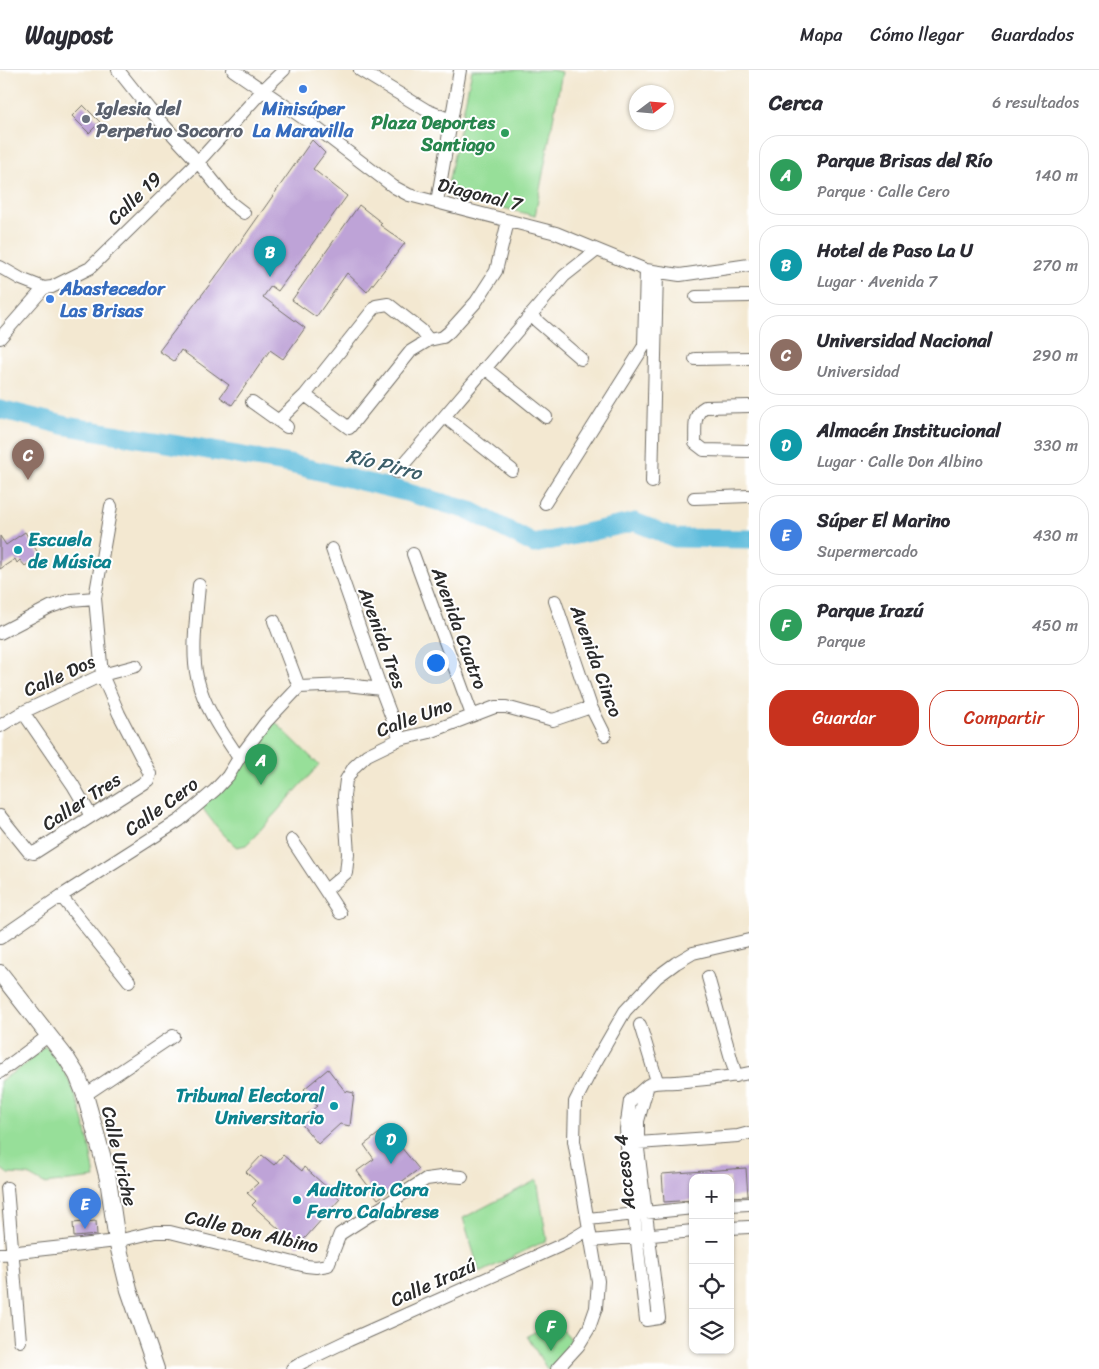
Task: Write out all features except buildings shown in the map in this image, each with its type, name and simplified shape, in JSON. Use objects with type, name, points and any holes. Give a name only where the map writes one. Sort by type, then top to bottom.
[{"type":"main road","name":"Calle Uriche","points":[[0,973],[77,1075],[85,1096],[106,1171],[117,1241],[129,1290],[156,1369]]},
{"type":"street","points":[[118,70],[149,109],[198,162],[231,202],[244,213]]},
{"type":"street","name":"Diagonal 7","points":[[233,70],[306,120],[394,187],[409,196],[556,233],[652,271],[680,275],[749,265]]},
{"type":"street","name":"Calle 19","points":[[0,338],[44,288],[52,287],[90,268],[198,162],[263,90],[284,70]]},
{"type":"street","points":[[360,70],[426,110],[451,120]]},
{"type":"street","points":[[437,202],[460,70]]},
{"type":"street","points":[[305,395],[349,428],[411,351],[429,340],[443,337],[476,302],[496,271],[508,220]]},
{"type":"street","points":[[397,472],[564,276],[597,250]]},
{"type":"street","points":[[0,267],[22,280],[44,288]]},
{"type":"street","points":[[652,271],[649,346],[652,482]]},
{"type":"street","points":[[696,297],[749,296]]},
{"type":"street","points":[[252,402],[283,424],[376,306],[388,304],[421,330],[429,340]]},
{"type":"street","points":[[530,315],[582,359]]},
{"type":"street","points":[[545,503],[649,346]]},
{"type":"street","points":[[695,360],[749,358]]},
{"type":"street","points":[[485,368],[546,417]]},
{"type":"street","points":[[749,406],[705,407],[699,410],[696,416],[696,443],[704,450],[749,451]]},
{"type":"street","points":[[445,417],[512,470]]},
{"type":"street","points":[[694,498],[749,496]]},
{"type":"street","points":[[102,675],[95,598],[110,506]]},
{"type":"street","name":"Avenida Tres","points":[[332,549],[380,689],[400,739]]},
{"type":"street","name":"Avenida Cuatro","points":[[413,554],[472,715]]},
{"type":"street","points":[[199,585],[194,658],[197,677],[215,722],[239,758]]},
{"type":"street","points":[[0,633],[50,606],[71,600],[95,598]]},
{"type":"street","name":"Avenida Cinco","points":[[555,601],[591,708],[605,735]]},
{"type":"street","points":[[274,621],[299,687],[347,685],[380,689]]},
{"type":"street","name":"Calle Dos","points":[[0,726],[23,712],[102,675],[136,666]]},
{"type":"street","name":"Caller Tres","points":[[0,816],[29,852],[34,853],[148,780],[150,774],[119,714],[102,675]]},
{"type":"street","name":"Calle Cero","points":[[0,938],[61,896],[180,820],[215,790],[228,776],[266,722],[299,687]]},
{"type":"street","name":"Calle Uno","points":[[326,890],[346,873],[348,854],[344,796],[346,780],[354,768],[367,755],[400,739],[430,732],[495,707],[506,707],[554,720],[591,708]]},
{"type":"street","points":[[23,712],[73,785],[91,816]]},
{"type":"street","points":[[292,840],[340,913]]},
{"type":"street","points":[[61,896],[129,982]]},
{"type":"street","points":[[557,1369],[578,1346],[589,1328],[596,1308],[598,1282],[574,1141],[575,1102],[625,1011],[657,977],[693,953],[749,940]]},
{"type":"street","points":[[708,977],[736,1076]]},
{"type":"street","points":[[640,1025],[653,1083],[736,1076],[749,1073]]},
{"type":"street","points":[[0,1072],[48,1036]]},
{"type":"street","points":[[85,1096],[173,1036]]},
{"type":"street","name":"Acceso 4","points":[[653,1083],[630,1101],[626,1129],[628,1162],[640,1212],[649,1234],[658,1318],[646,1320],[635,1236],[640,1212],[642,1182],[638,1121],[653,1083]]},
{"type":"street","points":[[638,1143],[738,1136],[749,1133]]},
{"type":"street","name":"Calle Don Albino","points":[[117,1241],[155,1232],[170,1232],[306,1266],[323,1266],[329,1262],[340,1234],[426,1179],[449,1176],[462,1177]]},
{"type":"street","points":[[7,1188],[6,1253],[20,1341]]},
{"type":"street","points":[[734,1205],[749,1204]]},
{"type":"street","points":[[589,1229],[640,1212],[689,1208]]},
{"type":"street","points":[[734,1228],[749,1226]]},
{"type":"street","points":[[589,1229],[635,1236],[689,1231]]},
{"type":"street","name":"Calle Irazú","points":[[292,1369],[348,1340],[566,1243],[589,1229]]},
{"type":"street","points":[[6,1253],[117,1241]]},
{"type":"green space","name":"Plaza Deportes Santiago","points":[[472,70],[551,70],[562,72],[535,216],[446,193]]},
{"type":"green space","points":[[273,720],[319,765],[246,845],[237,847],[218,828],[202,806]]},
{"type":"green space","points":[[45,1046],[66,1074],[80,1108],[95,1178],[44,1184],[28,1175],[8,1174],[0,1168],[0,1081],[23,1066]]},
{"type":"green space","points":[[537,1180],[547,1240],[480,1273],[463,1218]]},
{"type":"green space","points":[[550,1317],[573,1342],[551,1369],[547,1369],[527,1336],[537,1331]]},
{"type":"waterway","name":"Río Pirro","points":[[0,409],[67,426],[290,464],[402,491],[471,511],[534,544],[635,522],[675,538],[749,539]]},
{"type":"place","name":"Minisúper La Maravilla","points":[[303,89]]},
{"type":"place","name":"Iglesia del Perpetuo Socorro","points":[[86,119]]},
{"type":"place","name":"Plaza Deportes Santiago","points":[[505,133]]},
{"type":"place","name":"Hotel de Paso La U","points":[[270,277]]},
{"type":"place","name":"Abastecedor Las Brisas","points":[[50,299]]},
{"type":"place","name":"Universidad Nacional","points":[[28,480]]},
{"type":"place","name":"Escuela de Música","points":[[18,550]]},
{"type":"place","name":"Parque Brisas del Río","points":[[261,785]]},
{"type":"place","name":"Tribunal Electoral Universitario","points":[[334,1106]]},
{"type":"place","name":"Almacén Institucional","points":[[391,1164]]},
{"type":"place","name":"Auditorio Cora Ferro Calabrese","points":[[297,1200]]},
{"type":"place","name":"Súper El Marino","points":[[85,1229]]},
{"type":"place","name":"Parque Irazú","points":[[551,1351]]}]
